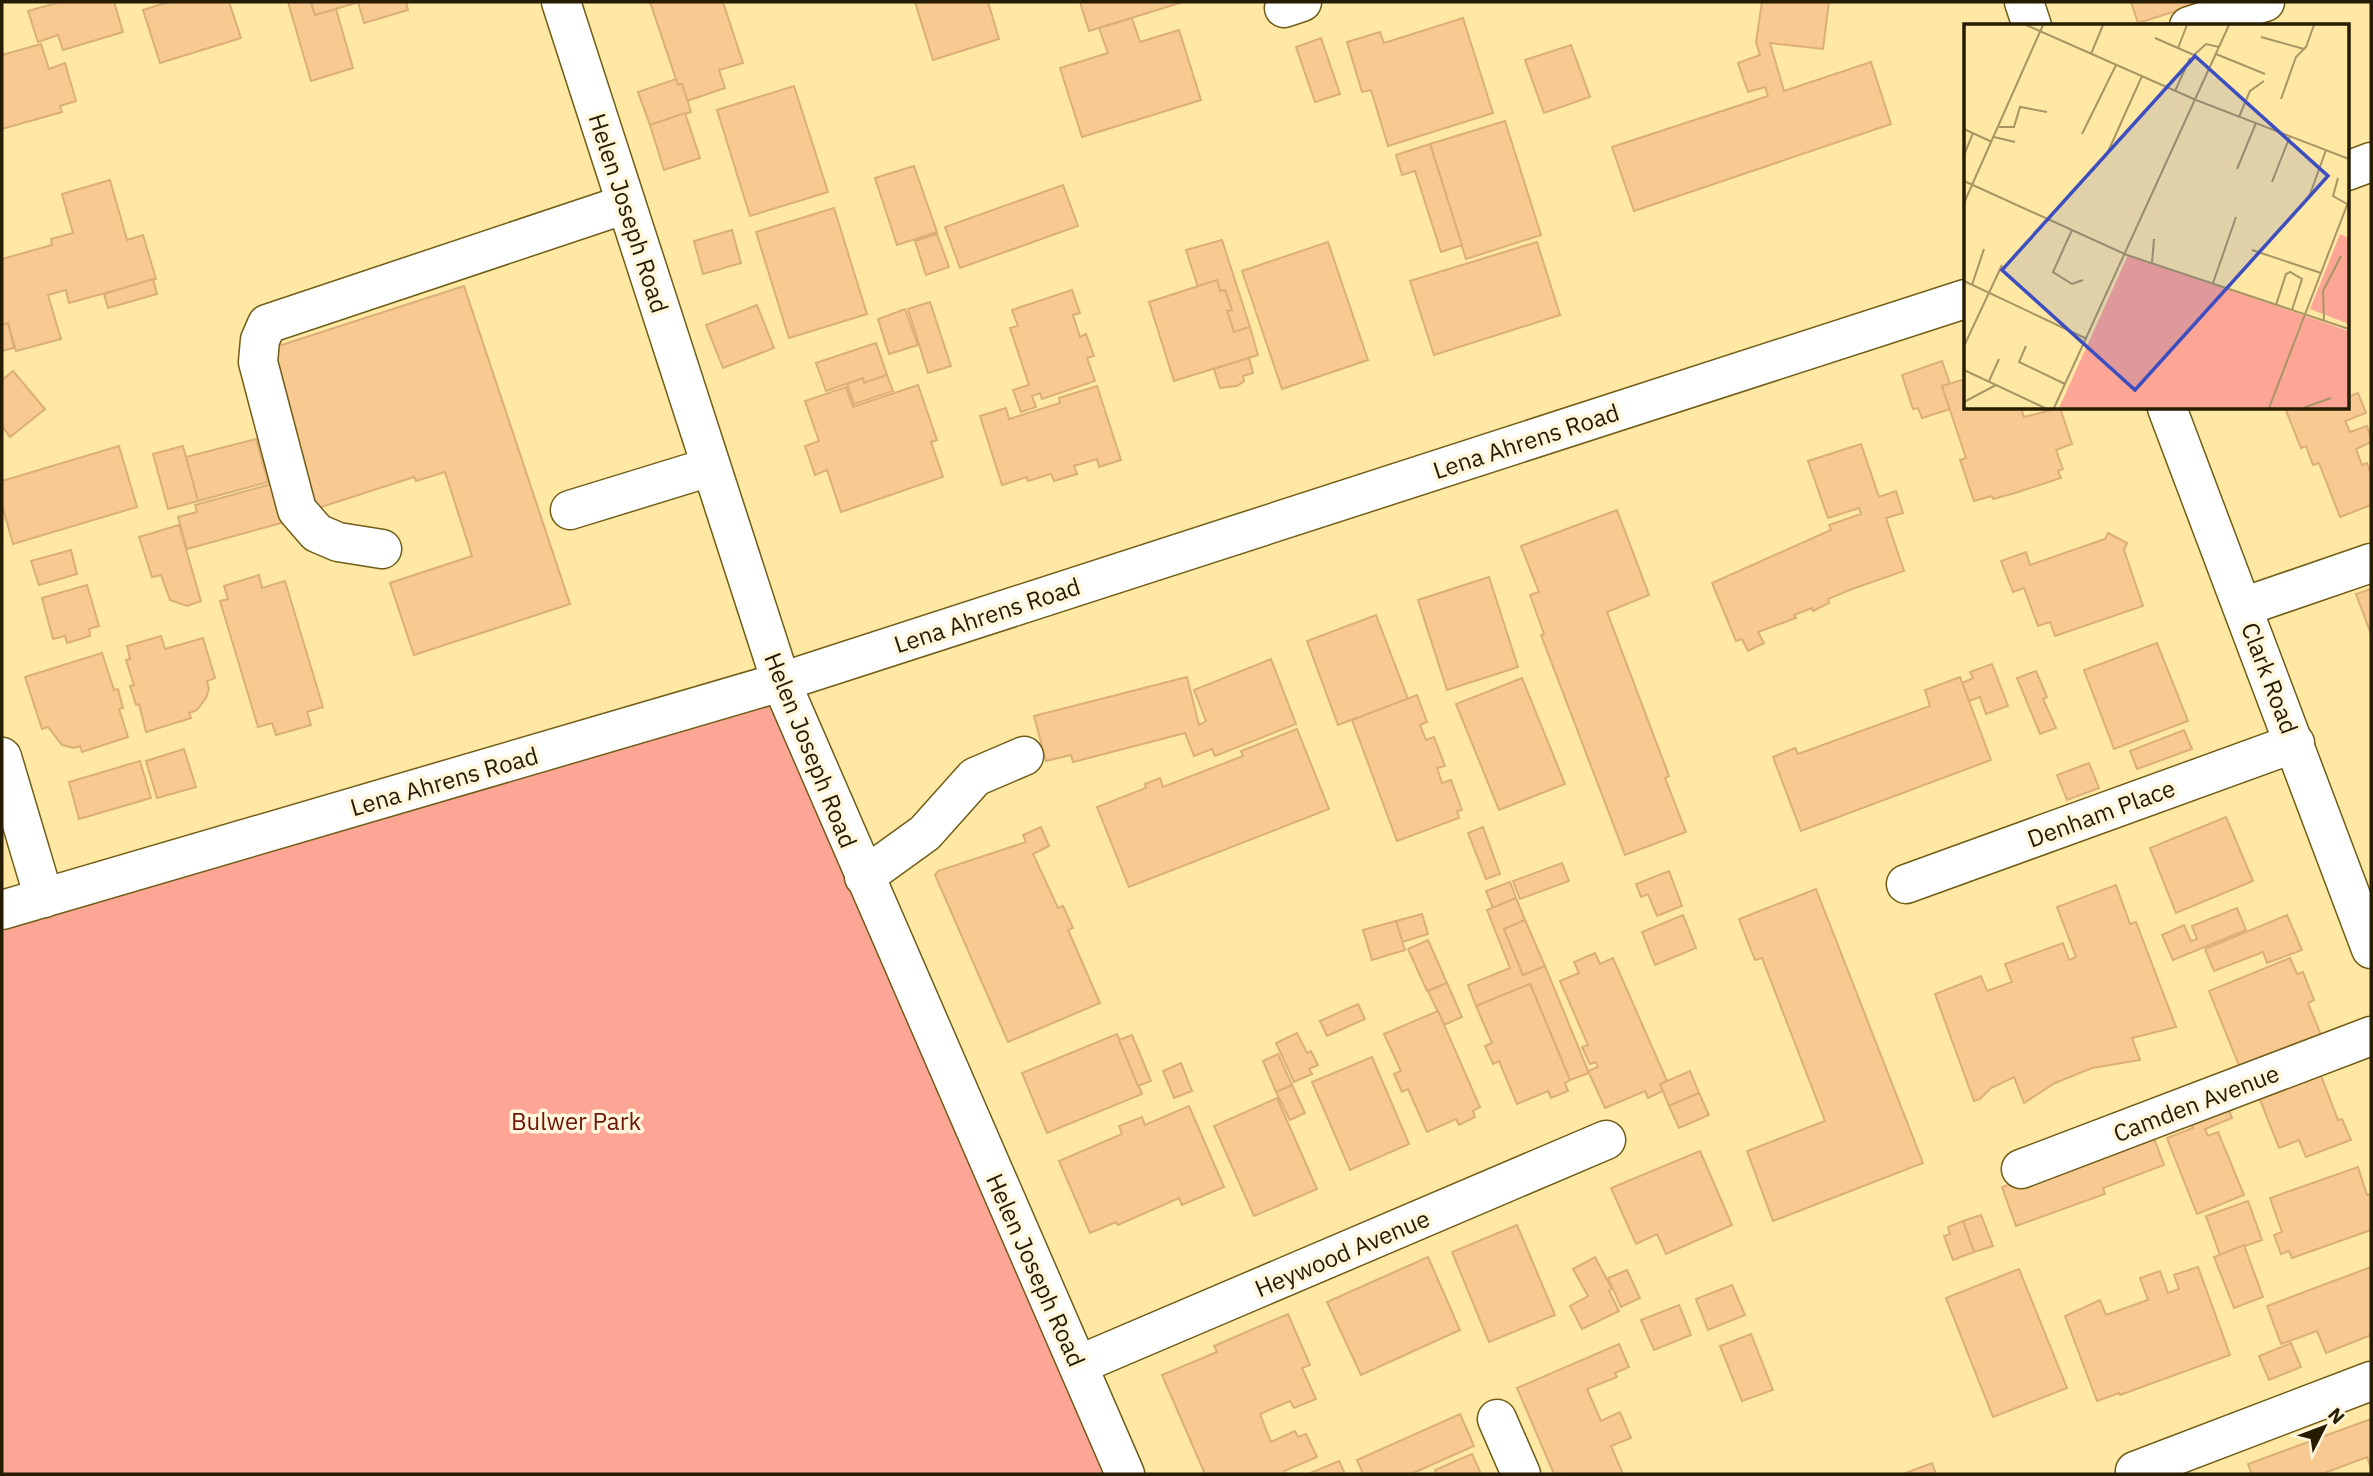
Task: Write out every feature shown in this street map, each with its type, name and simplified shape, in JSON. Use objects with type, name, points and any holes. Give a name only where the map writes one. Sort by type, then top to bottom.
[{"type":"street","name":"Helen Joseph Road","points":[[561,2],[780,682],[1125,1474]]},
{"type":"street","points":[[2024,2],[2031,24]]},
{"type":"street","points":[[2195,24],[2265,2]]},
{"type":"street","points":[[2348,171],[2371,162]]},
{"type":"street","points":[[382,549],[338,541],[317,533],[297,510],[258,362],[260,340],[267,324],[626,205]]},
{"type":"street","name":"Lena Ahrens Road","points":[[2,910],[780,682],[1964,299]]},
{"type":"street","name":"Clark Road","points":[[2168,410],[2371,949]]},
{"type":"street","points":[[570,510],[710,467]]},
{"type":"street","points":[[2243,607],[2371,563]]},
{"type":"street","name":"Denham Place","points":[[1906,884],[2295,743]]},
{"type":"street","points":[[864,877],[925,833],[975,777],[1024,756]]},
{"type":"street","points":[[2,757],[44,898]]},
{"type":"street","name":"Camden Avenue","points":[[2021,1169],[2371,1035]]},
{"type":"street","name":"Heywood Avenue","points":[[1077,1365],[1606,1140]]},
{"type":"street","points":[[2135,1471],[2371,1381]]},
{"type":"street","points":[[1497,1419],[1521,1474]]},
{"type":"green space","name":"Bulwer Park","points":[[778,688],[1113,1474],[2,1474],[2,931]]},
{"type":"building","points":[[60,2],[114,2],[123,32],[63,50],[58,35],[38,42],[28,11]]},
{"type":"building","points":[[168,2],[229,2],[241,38],[160,63],[143,10]]},
{"type":"building","points":[[288,2],[311,2],[315,15],[336,9],[353,68],[311,81]]},
{"type":"building","points":[[311,2],[359,2],[315,15]]},
{"type":"building","points":[[358,2],[406,2],[408,10],[364,23]]},
{"type":"building","points":[[650,2],[723,2],[743,63],[719,70],[725,88],[687,101],[682,84],[678,85]]},
{"type":"building","points":[[915,2],[988,2],[999,39],[933,60]]},
{"type":"building","points":[[1080,2],[1183,2],[1089,31]]},
{"type":"building","points":[[1762,2],[1829,2],[1823,49],[1770,43],[1784,91],[1871,62],[1891,124],[1634,211],[1612,147],[1768,96],[1765,87],[1748,92],[1738,63],[1760,55],[1756,42]]},
{"type":"building","points":[[2131,2],[2205,2],[2138,23]]},
{"type":"building","points":[[1132,18],[1140,42],[1179,30],[1201,100],[1082,137],[1060,68],[1108,53],[1099,28]]},
{"type":"building","points":[[1463,18],[1493,113],[1388,146],[1371,90],[1362,92],[1347,42],[1380,32],[1384,43]]},
{"type":"building","points":[[1321,38],[1340,94],[1315,102],[1296,47]]},
{"type":"building","points":[[41,44],[49,69],[65,63],[76,101],[60,106],[62,112],[2,129],[2,55]]},
{"type":"building","points":[[1571,45],[1590,97],[1544,113],[1525,60]]},
{"type":"building","points":[[676,79],[678,85],[682,84],[691,112],[650,125],[638,92]]},
{"type":"building","points":[[794,86],[828,192],[750,216],[717,110]]},
{"type":"building","points":[[685,113],[700,158],[664,170],[650,125]]},
{"type":"building","points":[[1505,121],[1541,235],[1466,259],[1430,144]]},
{"type":"building","points":[[1430,144],[1462,245],[1441,252],[1415,171],[1402,175],[1396,155]]},
{"type":"building","points":[[914,166],[937,232],[897,245],[875,178]]},
{"type":"building","points":[[110,180],[127,240],[143,235],[156,279],[69,303],[66,290],[48,295],[61,339],[16,351],[8,323],[2,325],[2,259],[52,245],[51,239],[73,233],[62,194]]},
{"type":"building","points":[[1063,185],[1078,226],[960,268],[945,227]]},
{"type":"building","points":[[834,208],[867,314],[789,338],[756,232]]},
{"type":"building","points":[[732,230],[741,263],[703,274],[694,241]]},
{"type":"building","points":[[937,234],[949,267],[926,275],[915,241]]},
{"type":"building","points":[[1222,240],[1250,327],[1234,332],[1227,311],[1232,310],[1225,290],[1220,291],[1217,280],[1198,287],[1186,250]]},
{"type":"building","points":[[1328,242],[1368,360],[1282,389],[1242,271]]},
{"type":"building","points":[[1537,242],[1560,315],[1434,355],[1410,281]]},
{"type":"building","points":[[153,279],[157,294],[108,308],[104,294]]},
{"type":"building","points":[[1217,280],[1220,291],[1225,290],[1232,310],[1227,311],[1234,332],[1250,327],[1258,355],[1174,381],[1149,302]]},
{"type":"building","points":[[464,286],[570,604],[414,655],[390,583],[472,556],[445,472],[416,481],[414,477],[312,510],[260,352]]},
{"type":"building","points":[[1072,290],[1080,313],[1073,315],[1080,337],[1086,334],[1094,356],[1087,358],[1095,381],[1042,399],[1040,393],[1032,396],[1036,407],[1021,412],[1013,390],[1029,385],[1010,328],[1018,326],[1012,310]]},
{"type":"building","points":[[930,302],[951,366],[928,373],[908,309]]},
{"type":"building","points":[[757,305],[774,348],[723,368],[706,325]]},
{"type":"building","points":[[905,309],[918,345],[889,354],[878,319]]},
{"type":"building","points":[[8,323],[14,348],[2,351],[2,325]]},
{"type":"building","points":[[876,343],[887,375],[864,383],[863,378],[826,391],[816,363]]},
{"type":"building","points":[[1249,358],[1253,373],[1243,376],[1244,381],[1237,386],[1220,388],[1214,369]]},
{"type":"building","points":[[1942,361],[1950,384],[1942,386],[1950,409],[1922,418],[1918,408],[1913,409],[1902,375]]},
{"type":"building","points":[[13,371],[45,409],[10,437],[2,426],[2,380]]},
{"type":"building","points":[[887,375],[893,391],[854,404],[847,384],[863,378],[864,383]]},
{"type":"building","points":[[1964,379],[1964,410],[2022,410],[2024,417],[2061,410],[2072,444],[2056,450],[2063,469],[2058,471],[2061,478],[1993,499],[1992,496],[1974,501],[1960,460],[1966,458],[1942,386]]},
{"type":"building","points":[[918,385],[937,440],[931,442],[943,477],[841,512],[827,470],[815,475],[805,446],[819,441],[805,401],[846,387],[853,407]]},
{"type":"building","points":[[1097,386],[1121,460],[1099,467],[1097,459],[1074,466],[1077,474],[1054,481],[1051,474],[1028,481],[1027,477],[1002,485],[980,416],[1006,408],[1009,419],[1060,403],[1059,398]]},
{"type":"building","points":[[2358,393],[2366,413],[2345,421],[2350,432],[2367,426],[2371,438],[2371,442],[2356,449],[2362,465],[2367,463],[2371,474],[2371,505],[2340,517],[2319,463],[2313,465],[2306,446],[2301,448],[2286,410],[2348,410],[2348,397]]},
{"type":"building","points":[[256,439],[268,482],[198,501],[186,457]]},
{"type":"building","points":[[1861,444],[1879,497],[1896,491],[1903,513],[1886,518],[1904,571],[1828,599],[1829,603],[1813,611],[1812,608],[1794,615],[1796,618],[1758,632],[1764,643],[1748,651],[1742,639],[1736,641],[1712,583],[1831,530],[1829,525],[1861,514],[1859,508],[1828,518],[1808,461]]},
{"type":"building","points":[[119,446],[137,507],[13,544],[2,505],[2,481]]},
{"type":"building","points":[[183,446],[198,501],[168,509],[153,454]]},
{"type":"building","points":[[275,483],[285,522],[187,549],[178,517],[197,512],[195,505]]},
{"type":"building","points":[[1617,510],[1649,595],[1607,612],[1669,776],[1665,778],[1686,832],[1625,855],[1541,635],[1544,634],[1530,595],[1539,592],[1521,546]]},
{"type":"building","points":[[179,525],[201,601],[187,606],[170,600],[161,575],[152,577],[139,537]]},
{"type":"building","points":[[2108,533],[2127,543],[2124,550],[2143,606],[2055,636],[2050,622],[2038,626],[2024,588],[2013,592],[2001,561],[2026,552],[2030,565],[2105,539]]},
{"type":"building","points":[[71,550],[77,574],[39,585],[31,561]]},
{"type":"building","points":[[259,575],[262,588],[285,581],[323,707],[307,712],[311,725],[276,735],[272,723],[258,727],[220,601],[228,599],[224,586]]},
{"type":"building","points":[[1489,577],[1518,667],[1447,690],[1418,600]]},
{"type":"building","points":[[87,585],[99,626],[89,629],[90,636],[67,643],[65,636],[53,639],[42,598]]},
{"type":"building","points":[[2371,589],[2371,634],[2356,594]]},
{"type":"building","points":[[1376,615],[1408,699],[1338,725],[1307,641]]},
{"type":"building","points":[[161,636],[165,649],[203,638],[215,678],[207,681],[209,689],[206,698],[197,710],[189,713],[191,718],[146,732],[139,704],[136,705],[130,686],[134,685],[126,660],[130,659],[127,646]]},
{"type":"building","points":[[2157,643],[2188,721],[2114,749],[2084,670]]},
{"type":"building","points":[[102,653],[114,690],[118,689],[123,708],[119,709],[128,737],[82,752],[80,746],[74,748],[62,745],[48,727],[42,729],[25,677]]},
{"type":"building","points":[[1271,659],[1296,724],[1215,756],[1212,749],[1194,756],[1185,733],[1073,762],[1071,755],[1046,761],[1034,716],[1187,677],[1199,725],[1206,721],[1194,690]]},
{"type":"building","points":[[1992,664],[2008,706],[1986,714],[1980,697],[1969,701],[1962,683],[1973,678],[1970,672]]},
{"type":"building","points":[[2036,671],[2047,697],[2043,699],[2056,728],[2040,734],[2017,678]]},
{"type":"building","points":[[1960,677],[1991,760],[1801,831],[1773,757],[1795,748],[1798,754],[1930,706],[1925,690]]},
{"type":"building","points":[[1522,678],[1565,784],[1499,810],[1456,704]]},
{"type":"building","points":[[1417,695],[1427,722],[1420,725],[1426,740],[1434,737],[1445,766],[1437,768],[1442,783],[1451,780],[1462,810],[1457,811],[1459,818],[1397,841],[1352,720]]},
{"type":"building","points":[[1297,729],[1329,809],[1129,887],[1097,807],[1146,788],[1145,784],[1160,778],[1163,787],[1243,756],[1241,751]]},
{"type":"building","points":[[2184,730],[2192,749],[2137,769],[2130,751]]},
{"type":"building","points":[[184,749],[196,787],[157,798],[146,761]]},
{"type":"building","points":[[140,761],[151,798],[79,819],[69,782]]},
{"type":"building","points":[[2089,763],[2099,788],[2067,800],[2057,775]]},
{"type":"building","points":[[2226,817],[2253,881],[2176,913],[2150,848]]},
{"type":"building","points":[[1041,827],[1049,846],[1033,854],[1058,908],[1063,906],[1073,928],[1068,930],[1100,1003],[1008,1042],[935,875],[938,871],[1026,842],[1023,835]]},
{"type":"building","points":[[1483,827],[1500,874],[1486,879],[1468,833]]},
{"type":"building","points":[[1562,863],[1569,881],[1520,899],[1513,881]]},
{"type":"building","points":[[1669,871],[1682,906],[1657,916],[1648,894],[1641,897],[1636,884]]},
{"type":"building","points":[[1510,882],[1516,898],[1493,908],[1486,891]]},
{"type":"building","points":[[2116,885],[2130,924],[2136,922],[2176,1027],[2132,1038],[2140,1060],[2092,1068],[2055,1083],[2024,1103],[2014,1077],[1991,1088],[1974,1101],[1935,994],[1981,976],[1987,991],[2012,982],[2005,964],[2063,943],[2069,960],[2076,957],[2057,907]]},
{"type":"building","points":[[1816,889],[1923,1163],[1773,1221],[1747,1151],[1825,1121],[1762,958],[1755,960],[1739,919]]},
{"type":"building","points":[[1516,898],[1525,920],[1504,929],[1523,975],[1545,966],[1589,1073],[1570,1080],[1530,984],[1476,1006],[1468,985],[1510,968],[1487,910]]},
{"type":"building","points":[[2237,908],[2246,930],[2173,960],[2162,935],[2184,925],[2191,941],[2197,939],[2192,926]]},
{"type":"building","points":[[1422,914],[1428,934],[1402,942],[1396,921]]},
{"type":"building","points":[[1683,915],[1696,948],[1655,965],[1642,932]]},
{"type":"building","points":[[2287,915],[2302,950],[2267,963],[2263,952],[2214,971],[2205,949]]},
{"type":"building","points":[[1525,920],[1545,966],[1523,975],[1504,929]]},
{"type":"building","points":[[1396,921],[1405,950],[1372,960],[1363,930]]},
{"type":"building","points":[[1428,940],[1447,983],[1427,991],[1408,949]]},
{"type":"building","points":[[1595,953],[1600,964],[1613,958],[1667,1081],[1660,1084],[1663,1091],[1648,1098],[1645,1091],[1605,1108],[1588,1071],[1598,1067],[1596,1062],[1590,1064],[1582,1047],[1588,1045],[1560,981],[1579,973],[1574,962]]},
{"type":"building","points":[[2290,958],[2297,974],[2303,972],[2314,1000],[2308,1003],[2321,1035],[2240,1068],[2209,991]]},
{"type":"building","points":[[1447,983],[1462,1017],[1444,1025],[1428,991]]},
{"type":"building","points":[[1530,984],[1570,1080],[1565,1083],[1568,1091],[1551,1098],[1548,1091],[1517,1104],[1499,1061],[1493,1064],[1485,1046],[1492,1043],[1476,1006]]},
{"type":"building","points":[[1358,1004],[1365,1019],[1327,1036],[1320,1021]]},
{"type":"building","points":[[1438,1011],[1480,1107],[1473,1111],[1475,1117],[1459,1125],[1456,1119],[1427,1132],[1408,1089],[1402,1092],[1394,1074],[1401,1071],[1384,1034]]},
{"type":"building","points":[[1297,1033],[1307,1053],[1311,1051],[1318,1065],[1309,1069],[1312,1074],[1294,1082],[1276,1043]]},
{"type":"building","points":[[1117,1034],[1142,1094],[1047,1133],[1022,1073]]},
{"type":"building","points":[[1132,1035],[1151,1081],[1138,1086],[1119,1040]]},
{"type":"building","points":[[1278,1054],[1292,1085],[1276,1092],[1263,1061]]},
{"type":"building","points":[[1372,1057],[1409,1144],[1350,1170],[1312,1082]]},
{"type":"building","points":[[1181,1063],[1192,1091],[1174,1098],[1163,1071]]},
{"type":"building","points":[[1690,1071],[1699,1093],[1669,1106],[1660,1084]]},
{"type":"building","points":[[2320,1073],[2338,1120],[2342,1119],[2351,1140],[2306,1157],[2299,1140],[2279,1148],[2259,1097]]},
{"type":"building","points":[[1292,1085],[1305,1113],[1290,1120],[1276,1092]]},
{"type":"building","points":[[1699,1093],[1709,1115],[1679,1128],[1669,1106]]},
{"type":"building","points":[[1277,1098],[1317,1189],[1254,1216],[1214,1126]]},
{"type":"building","points":[[2225,1099],[2232,1118],[2205,1129],[2208,1136],[2218,1132],[2244,1195],[2197,1214],[2167,1138],[2193,1128],[2187,1114]]},
{"type":"building","points":[[1189,1106],[1224,1187],[1182,1205],[1179,1198],[1118,1225],[1116,1222],[1090,1233],[1059,1161],[1122,1134],[1119,1126],[1142,1117],[1145,1125]]},
{"type":"building","points":[[2152,1133],[2164,1165],[2103,1188],[2105,1194],[2016,1226],[2002,1187]]},
{"type":"building","points":[[1700,1151],[1732,1225],[1666,1254],[1657,1234],[1636,1244],[1611,1188]]},
{"type":"building","points":[[2358,1167],[2367,1195],[2371,1194],[2371,1230],[2292,1258],[2289,1251],[2281,1254],[2274,1235],[2282,1232],[2270,1198]]},
{"type":"building","points":[[2248,1201],[2262,1240],[2220,1255],[2206,1216]]},
{"type":"building","points":[[1981,1215],[1993,1246],[1974,1252],[1963,1221]]},
{"type":"building","points":[[1963,1221],[1974,1252],[1953,1260],[1944,1236],[1950,1234],[1948,1227]]},
{"type":"building","points":[[1517,1225],[1555,1315],[1489,1342],[1452,1252]]},
{"type":"building","points":[[2244,1245],[2263,1297],[2234,1308],[2214,1257]]},
{"type":"building","points":[[1428,1257],[1460,1330],[1361,1375],[1327,1302]]},
{"type":"building","points":[[1595,1257],[1612,1289],[1609,1291],[1619,1311],[1582,1329],[1570,1306],[1588,1296],[1573,1269]]},
{"type":"building","points":[[2198,1267],[2230,1355],[2097,1401],[2065,1316],[2100,1300],[2106,1315],[2148,1300],[2140,1278],[2160,1271],[2168,1293],[2179,1289],[2174,1275]]},
{"type":"building","points":[[2371,1267],[2371,1335],[2326,1353],[2317,1331],[2281,1344],[2267,1306]]},
{"type":"building","points":[[2019,1269],[2067,1388],[1993,1417],[1946,1298]]},
{"type":"building","points":[[1627,1270],[1640,1298],[1621,1307],[1608,1278]]},
{"type":"building","points":[[1732,1285],[1745,1315],[1708,1330],[1696,1299]]},
{"type":"building","points":[[1679,1305],[1691,1335],[1654,1350],[1641,1320]]},
{"type":"building","points":[[1288,1314],[1310,1365],[1302,1368],[1316,1399],[1294,1408],[1290,1401],[1260,1414],[1271,1442],[1295,1431],[1298,1437],[1306,1434],[1317,1457],[1284,1471],[1285,1474],[1205,1474],[1162,1375],[1217,1352],[1214,1346]]},
{"type":"building","points":[[1751,1334],[1773,1390],[1742,1401],[1720,1346]]},
{"type":"building","points":[[2291,1343],[2301,1367],[2269,1380],[2259,1356]]},
{"type":"building","points":[[1619,1344],[1629,1367],[1615,1373],[1617,1377],[1587,1389],[1601,1421],[1620,1412],[1631,1438],[1611,1446],[1623,1474],[1554,1474],[1517,1388]]},
{"type":"building","points":[[1460,1414],[1474,1446],[1411,1474],[1363,1474],[1357,1460]]},
{"type":"building","points":[[2371,1419],[2371,1468],[2367,1457],[2322,1474],[2252,1474],[2248,1464]]},
{"type":"building","points":[[1472,1454],[1481,1474],[1437,1474],[1435,1470]]},
{"type":"building","points":[[1339,1461],[1345,1474],[1308,1474]]},
{"type":"building","points":[[1932,1463],[1936,1474],[1903,1474]]}]
